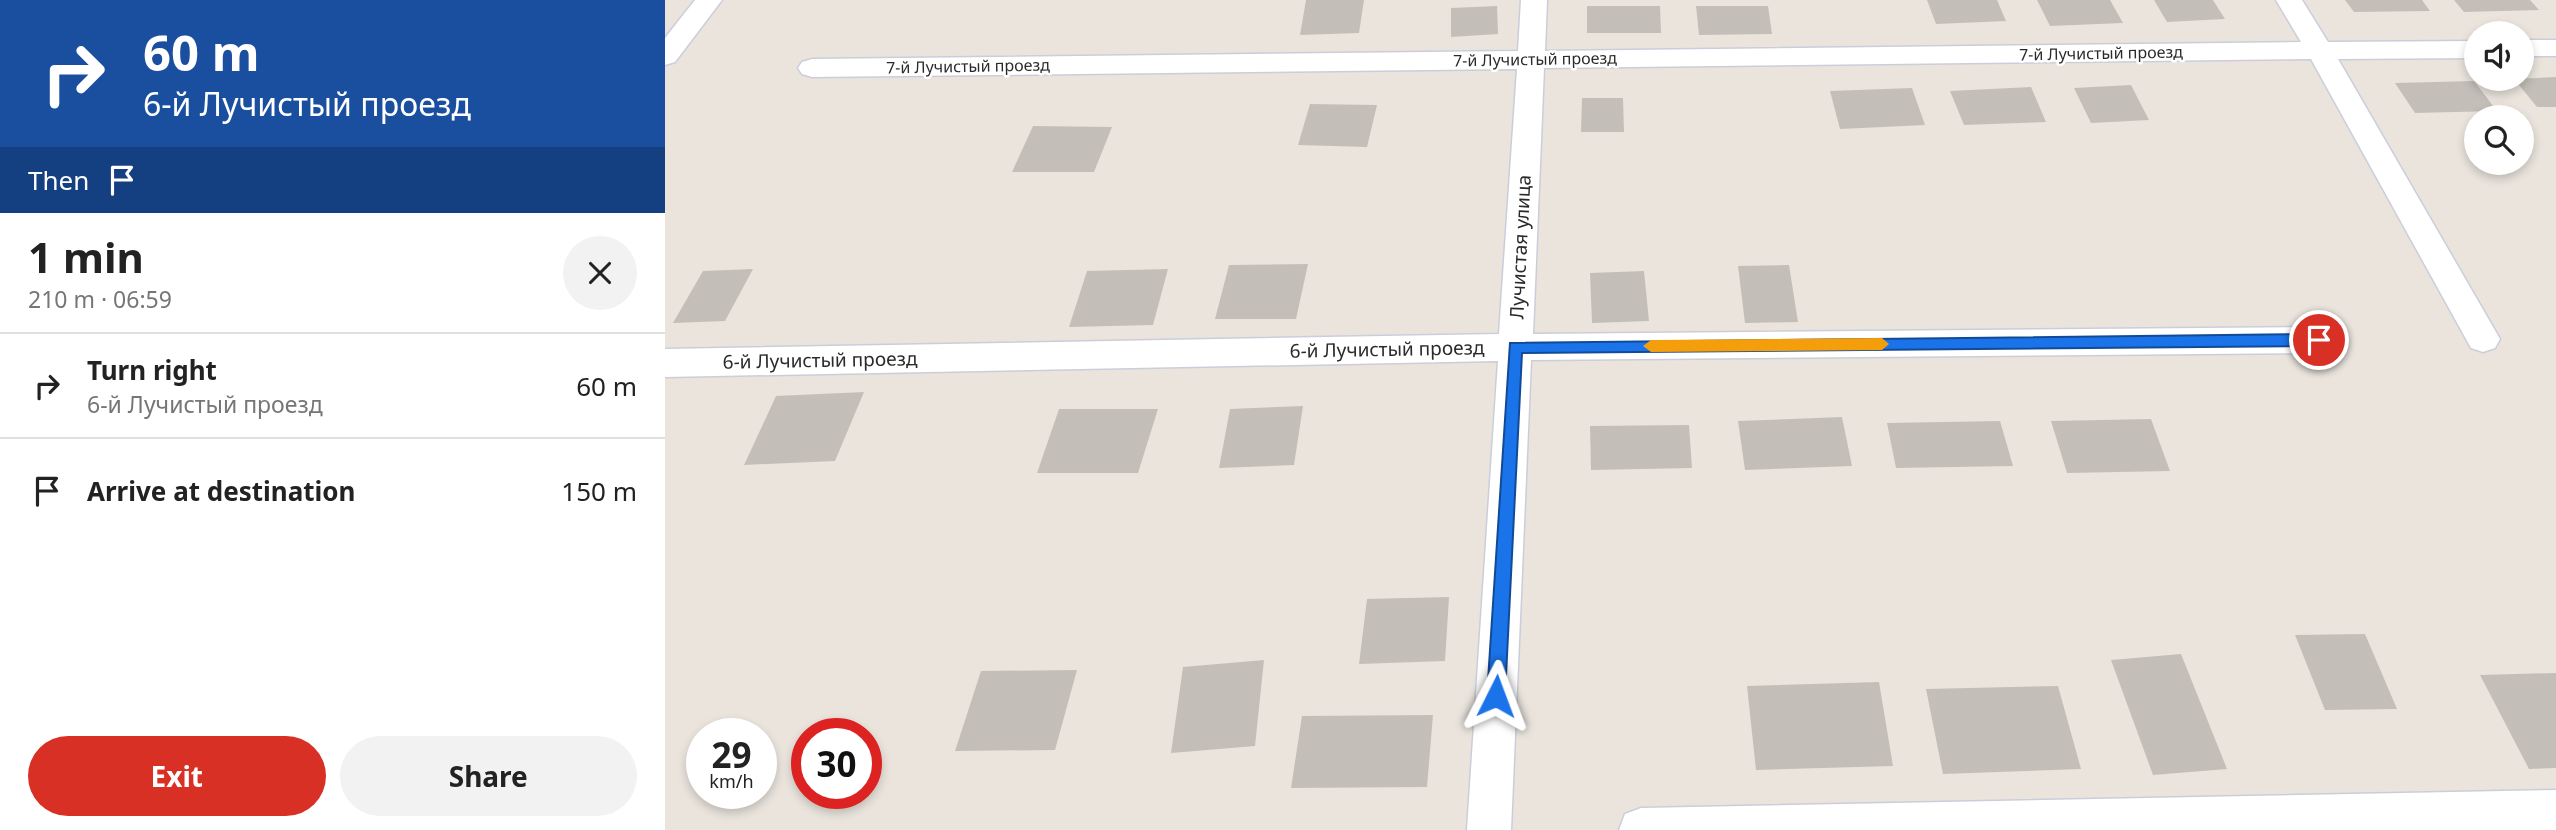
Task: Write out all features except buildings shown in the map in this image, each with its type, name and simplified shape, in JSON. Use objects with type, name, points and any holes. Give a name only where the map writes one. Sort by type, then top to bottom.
[{"type":"street","points":[[665,56],[709,0]]},
{"type":"street","name":"Лучистая улица","points":[[1489,830],[1534,0]]},
{"type":"street","points":[[2289,0],[2483,339]]},
{"type":"street","points":[[2534,48],[2556,48]]},
{"type":"street","name":"7-й Лучистый проезд","points":[[812,68],[2464,49]]},
{"type":"street","name":"6-й Лучистый проезд","points":[[665,363],[1515,347],[2319,340]]},
{"type":"street","points":[[1641,830],[2556,812]]},
{"type":"slow traffic","points":[[1651,346],[1882,344]]},
{"type":"route","points":[[1496,696],[1515,347],[2319,340]]}]
